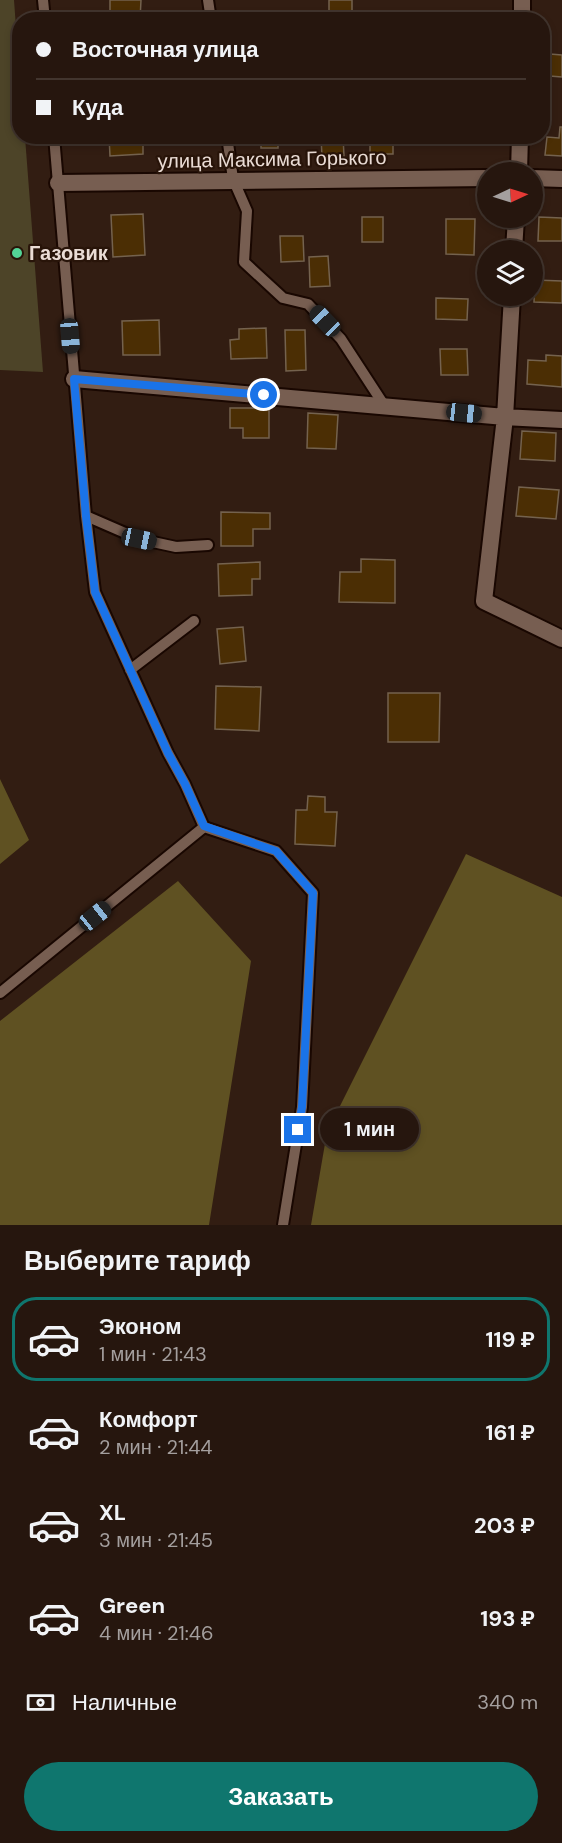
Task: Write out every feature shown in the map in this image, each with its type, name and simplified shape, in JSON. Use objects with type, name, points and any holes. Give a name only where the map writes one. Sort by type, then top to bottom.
[{"type":"street","points":[[519,144],[519,162]]},
{"type":"street","name":"улица Максима Горького","points":[[58,183],[233,179],[477,178]]},
{"type":"street","points":[[543,178],[562,179]]},
{"type":"street","points":[[511,306],[505,417],[484,601],[562,639]]},
{"type":"street","points":[[74,379],[562,420]]},
{"type":"lane","points":[[55,144],[86,516],[95,592],[204,826],[276,851],[313,893],[302,1107],[283,1225]]},
{"type":"lane","points":[[228,144],[233,179],[247,212],[244,262],[284,298],[308,304],[317,313],[341,339],[384,405]]},
{"type":"lane","points":[[86,516],[139,539],[176,547],[208,545]]},
{"type":"lane","points":[[130,670],[194,621]]},
{"type":"lane","points":[[0,993],[204,826]]},
{"type":"shaded area","name":"Газовик","points":[[0,0],[14,0],[15,12],[12,12],[12,144],[26,144],[43,372],[0,370]]},
{"type":"shaded area","points":[[0,779],[29,840],[0,864]]},
{"type":"shaded area","points":[[466,854],[562,897],[562,1225],[311,1225],[327,1132]]},
{"type":"shaded area","points":[[178,881],[251,961],[209,1225],[0,1225],[0,1021]]},
{"type":"building","points":[[110,0],[141,0],[140,12],[110,12]]},
{"type":"building","points":[[329,0],[352,0],[352,12],[329,12]]},
{"type":"building","points":[[550,54],[562,55],[562,77],[550,76]]},
{"type":"building","points":[[560,127],[562,127],[562,156],[545,155],[546,144],[550,144],[550,137],[559,138]]},
{"type":"building","points":[[109,144],[143,144],[143,154],[110,156]]},
{"type":"building","points":[[261,144],[278,144],[278,148],[261,148]]},
{"type":"building","points":[[321,144],[343,144],[344,156],[322,157]]},
{"type":"building","points":[[370,144],[393,144],[393,154],[370,154]]},
{"type":"building","points":[[143,214],[145,255],[113,257],[111,215]]},
{"type":"building","points":[[362,217],[383,217],[383,242],[362,242]]},
{"type":"building","points":[[543,217],[562,218],[562,241],[538,240],[539,228],[543,228]]},
{"type":"building","points":[[446,219],[475,219],[474,255],[446,254]]},
{"type":"building","points":[[280,236],[303,236],[304,261],[281,262]]},
{"type":"building","points":[[328,256],[330,286],[310,287],[309,257]]},
{"type":"building","points":[[543,280],[562,281],[562,303],[543,302]]},
{"type":"building","points":[[436,298],[468,299],[467,320],[436,319]]},
{"type":"building","points":[[159,320],[160,355],[123,355],[122,321]]},
{"type":"building","points":[[266,328],[267,358],[231,359],[230,340],[239,339],[239,329]]},
{"type":"building","points":[[285,330],[305,330],[306,370],[286,371]]},
{"type":"building","points":[[440,349],[467,349],[468,375],[441,375]]},
{"type":"building","points":[[546,355],[562,356],[562,387],[527,384],[528,360],[546,361]]},
{"type":"building","points":[[230,408],[269,408],[269,438],[243,438],[243,428],[230,428]]},
{"type":"building","points":[[308,413],[338,415],[336,449],[307,448]]},
{"type":"building","points":[[522,431],[556,433],[555,461],[520,459]]},
{"type":"building","points":[[519,487],[559,490],[556,519],[516,516]]},
{"type":"building","points":[[221,512],[270,513],[270,529],[253,529],[253,546],[221,546]]},
{"type":"building","points":[[361,559],[395,560],[395,603],[339,602],[340,572],[361,572]]},
{"type":"building","points":[[260,562],[260,579],[252,579],[252,595],[219,596],[218,564]]},
{"type":"building","points":[[243,627],[246,661],[220,664],[217,629]]},
{"type":"building","points":[[216,686],[261,687],[259,731],[215,729]]},
{"type":"building","points":[[388,693],[440,693],[439,742],[388,742]]},
{"type":"building","points":[[308,796],[325,797],[325,812],[337,812],[335,846],[295,844],[296,810],[307,810]]},
{"type":"place","name":"Газовик","points":[[17,253]]},
{"type":"route","points":[[264,395],[74,379],[95,592],[168,753],[204,826],[276,851],[313,893],[302,1107],[298,1130]]}]
